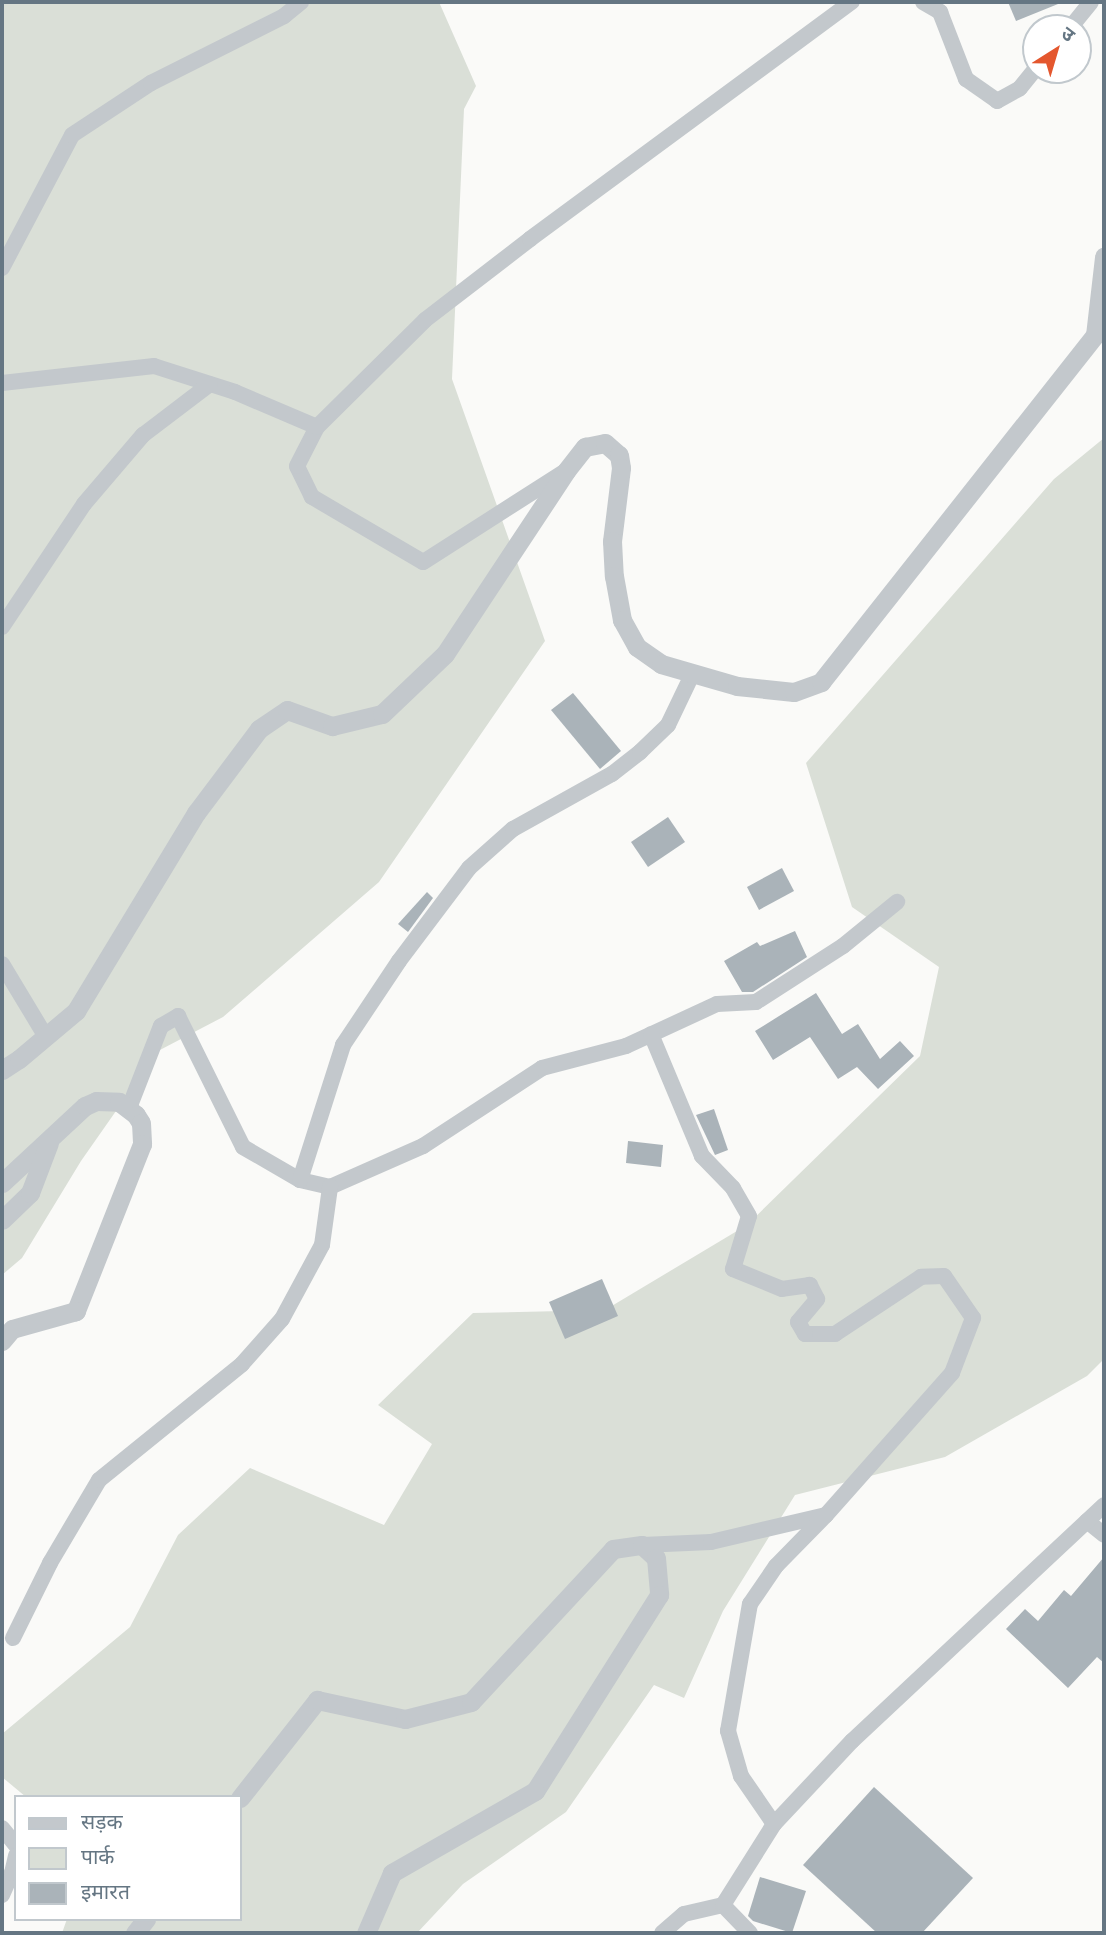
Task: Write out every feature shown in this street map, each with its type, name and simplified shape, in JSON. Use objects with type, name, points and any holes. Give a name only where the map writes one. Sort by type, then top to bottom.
[{"type":"street","points":[[2,268],[72,135],[151,83],[284,16],[301,2]]},
{"type":"street","points":[[566,471],[423,562],[312,497],[297,466],[317,427],[425,320],[530,239],[852,2]]},
{"type":"street","points":[[923,2],[940,12],[966,79],[997,101],[1023,84]]},
{"type":"street","points":[[2,1070],[10,1057],[46,1037],[76,1012],[196,813],[259,729],[287,710],[332,726],[382,714],[445,654],[566,471],[585,447],[605,443],[619,455],[621,468],[612,541],[614,576],[622,620],[631,639],[644,653],[661,664],[692,675],[737,685],[794,692],[813,688],[830,674],[1095,335],[1104,257]]},
{"type":"street","points":[[2,383],[153,366],[210,384],[317,427]]},
{"type":"street","points":[[2,626],[84,504],[135,444],[210,384]]},
{"type":"street","points":[[300,1180],[343,1045],[399,961],[469,868],[513,829],[612,774],[640,752],[668,725],[692,675]]},
{"type":"street","points":[[129,1108],[160,1026],[177,1016],[243,1147],[300,1180],[330,1187],[423,1146],[542,1068],[626,1045],[717,1004],[756,1002],[843,946],[897,902]]},
{"type":"street","points":[[2,964],[46,1037]]},
{"type":"street","points":[[651,1034],[702,1156],[733,1188],[749,1216],[733,1269],[782,1289],[810,1285],[817,1299],[798,1322],[805,1334],[835,1334],[921,1277],[944,1276],[973,1318],[952,1373],[826,1515],[776,1566],[750,1604],[728,1731],[741,1776],[774,1824]]},
{"type":"street","points":[[2,1183],[85,1106],[108,1100],[129,1108],[141,1123],[142,1144],[76,1311],[12,1329],[2,1341]]},
{"type":"street","points":[[2,1220],[30,1193],[48,1143]]},
{"type":"street","points":[[13,1638],[50,1563],[99,1480],[242,1364],[282,1319],[321,1245],[330,1187]]},
{"type":"street","points":[[662,1933],[684,1914],[723,1905],[774,1824],[852,1741],[1104,1506]]},
{"type":"street","points":[[242,1795],[317,1700],[405,1719],[471,1702],[612,1549],[711,1542],[826,1515]]},
{"type":"street","points":[[1087,1521],[1104,1535]]},
{"type":"street","points":[[366,1933],[392,1873],[535,1791],[659,1595],[656,1558],[642,1545]]},
{"type":"street","points":[[2,1828],[14,1843]]},
{"type":"street","points":[[2,1895],[14,1864]]},
{"type":"street","points":[[723,1905],[747,1933]]},
{"type":"green space","points":[[2,2],[439,2],[476,86],[464,109],[452,379],[545,641],[379,882],[223,1017],[158,1051],[81,1161],[22,1258],[2,1275]]},
{"type":"green space","points":[[1104,438],[1104,1359],[1087,1376],[945,1457],[795,1495],[723,1611],[684,1698],[654,1685],[566,1812],[463,1884],[417,1933],[62,1933],[66,1921],[242,1921],[242,1795],[24,1795],[2,1777],[2,1734],[130,1627],[178,1535],[250,1468],[384,1525],[432,1444],[378,1405],[473,1313],[605,1310],[747,1225],[920,1056],[939,967],[852,907],[806,763],[1054,479]]},
{"type":"building","points":[[1008,2],[1063,2],[1033,14],[1022,14],[1022,19],[1016,21]]},
{"type":"building","points":[[573,693],[621,751],[600,769],[551,710]]},
{"type":"building","points":[[668,817],[685,842],[648,867],[631,842]]},
{"type":"building","points":[[782,868],[794,891],[759,910],[747,887]]},
{"type":"building","points":[[427,892],[433,898],[408,932],[398,924]]},
{"type":"building","points":[[795,931],[807,957],[753,992],[742,992],[724,961],[757,942],[760,946]]},
{"type":"building","points":[[816,993],[842,1034],[858,1024],[880,1059],[900,1041],[914,1056],[878,1089],[857,1067],[838,1079],[810,1037],[773,1060],[755,1031]]},
{"type":"building","points":[[714,1109],[728,1150],[715,1155],[696,1115]]},
{"type":"building","points":[[628,1141],[663,1145],[661,1167],[626,1163]]},
{"type":"building","points":[[602,1279],[618,1316],[565,1339],[549,1302]]},
{"type":"building","points":[[1104,1557],[1104,1663],[1097,1657],[1068,1688],[1006,1629],[1025,1609],[1038,1621],[1064,1590],[1071,1596]]},
{"type":"building","points":[[874,1787],[973,1878],[922,1933],[877,1933],[803,1865]]},
{"type":"building","points":[[760,1877],[806,1891],[792,1933],[753,1921],[748,1916]]}]
